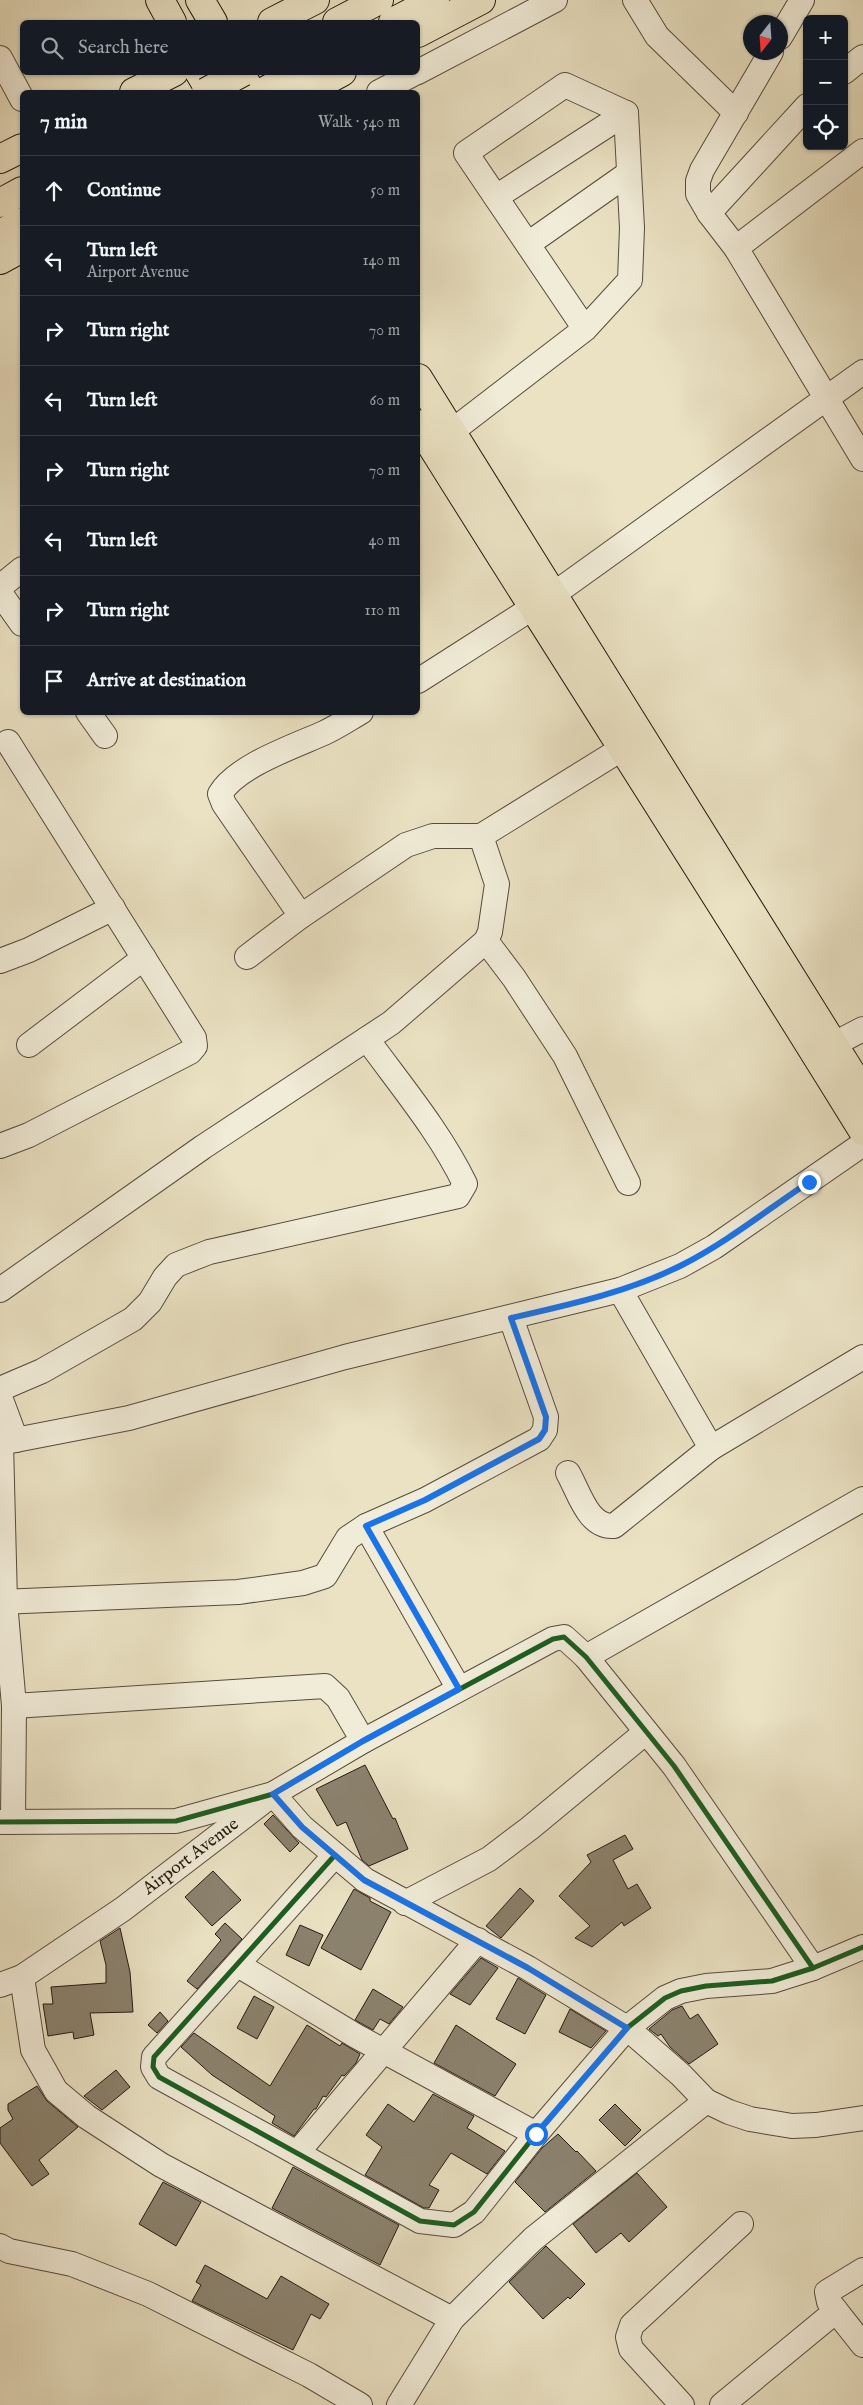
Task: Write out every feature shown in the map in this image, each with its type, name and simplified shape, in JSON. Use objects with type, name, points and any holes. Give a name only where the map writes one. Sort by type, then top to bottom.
[{"type":"main road","points":[[160,0],[171,20]]},
{"type":"main road","points":[[200,0],[212,20]]},
{"type":"main road","points":[[276,20],[315,0]]},
{"type":"main road","points":[[341,20],[379,0]]},
{"type":"main road","points":[[397,20],[435,0]]},
{"type":"main road","points":[[420,32],[481,0]]},
{"type":"main road","points":[[138,90],[168,75]]},
{"type":"main road","points":[[201,75],[210,90]]},
{"type":"main road","points":[[210,90],[237,75]]},
{"type":"main road","points":[[243,75],[250,90]]},
{"type":"main road","points":[[267,90],[294,75]]},
{"type":"main road","points":[[309,90],[336,75]]},
{"type":"main road","points":[[0,159],[20,149]]},
{"type":"main road","points":[[0,203],[20,191]]},
{"type":"main road","points":[[0,234],[20,223]]},
{"type":"main road","points":[[0,260],[20,249]]},
{"type":"main road","points":[[420,381],[451,432],[623,748],[825,1049],[863,1092]]},
{"type":"main road","points":[[420,427],[543,601],[825,1049],[863,1131]]},
{"type":"street","points":[[420,70],[555,0]]},
{"type":"street","points":[[635,0],[657,36],[736,114]]},
{"type":"street","points":[[788,24],[802,0]]},
{"type":"street","points":[[848,69],[863,57]]},
{"type":"street","points":[[0,58],[20,95]]},
{"type":"street","points":[[766,60],[698,181],[698,194],[709,213],[736,248],[863,459]]},
{"type":"street","points":[[383,90],[411,75]]},
{"type":"street","points":[[585,329],[466,153],[565,84],[626,113]]},
{"type":"street","points":[[709,213],[803,110]]},
{"type":"street","points":[[451,432],[585,329],[630,280],[632,228],[626,113]]},
{"type":"street","points":[[496,197],[626,113]]},
{"type":"street","points":[[736,248],[863,151]]},
{"type":"street","points":[[528,244],[629,173]]},
{"type":"street","points":[[420,680],[543,601],[828,399],[863,372]]},
{"type":"street","points":[[0,587],[20,571]]},
{"type":"street","points":[[0,593],[20,621]]},
{"type":"street","points":[[90,715],[105,736]]},
{"type":"street","points":[[301,916],[224,804],[220,794],[225,785],[272,754],[325,732],[356,715]]},
{"type":"street","points":[[0,1146],[29,1135],[72,1113],[190,1052],[195,1046],[194,1038],[8,742]]},
{"type":"street","points":[[247,957],[301,916],[406,844],[433,836],[482,836],[623,748]]},
{"type":"street","points":[[0,1290],[203,1147],[391,1023],[486,941],[490,932],[496,884],[482,836]]},
{"type":"street","points":[[0,961],[29,950],[113,908]]},
{"type":"street","points":[[486,941],[514,978],[565,1056],[628,1183]]},
{"type":"street","points":[[29,1045],[144,958]]},
{"type":"street","points":[[825,1049],[863,1029]]},
{"type":"street","points":[[0,1389],[42,1371],[133,1319],[150,1302],[165,1277],[176,1266],[209,1252],[458,1196],[463,1191],[465,1184],[460,1173],[422,1115],[367,1039]]},
{"type":"street","points":[[6,1442],[129,1418],[345,1357],[620,1290],[680,1266],[714,1248],[863,1144]]},
{"type":"street","points":[[620,1290],[711,1448]]},
{"type":"street","points":[[3,1602],[238,1592],[304,1583],[325,1576],[348,1538],[366,1526],[425,1500],[539,1439],[545,1430],[546,1417],[511,1318]]},
{"type":"street","points":[[568,1473],[593,1519],[605,1527],[614,1526],[711,1448],[863,1357]]},
{"type":"street","points":[[0,1396],[6,1442],[3,1602],[14,1706],[7,1822],[176,1821],[273,1794],[363,1741],[459,1689],[553,1639],[564,1637],[586,1658],[674,1766],[813,1968]]},
{"type":"street","points":[[586,1658],[863,1499]]},
{"type":"street","points":[[366,1526],[459,1689]]},
{"type":"street","points":[[14,1706],[325,1686],[338,1698],[363,1741]]},
{"type":"street","points":[[405,1903],[489,1860],[646,1732]]},
{"type":"street","points":[[273,1794],[302,1827],[364,1880],[478,1940],[627,2028],[681,2074],[706,2101],[729,2112],[775,2124],[816,2125],[863,2118]]},
{"type":"street","name":"Airport Avenue","points":[[0,1985],[22,1977],[123,1909],[273,1794]]},
{"type":"street","points":[[336,1855],[154,2057],[153,2067],[159,2077],[420,2221],[454,2225],[474,2212],[536,2134],[627,2028],[665,1998],[681,1991],[706,1986],[772,1981],[813,1968],[863,1947]]},
{"type":"street","points":[[297,2153],[478,1940]]},
{"type":"street","points":[[238,1964],[384,2051],[536,2134]]},
{"type":"street","points":[[22,1977],[33,2050],[56,2091],[87,2117],[161,2165],[452,2319]]},
{"type":"street","points":[[399,2405],[452,2319],[533,2239],[706,2101]]},
{"type":"street","points":[[682,2405],[631,2349],[628,2337],[632,2325],[741,2224]]},
{"type":"street","points":[[0,2246],[9,2251],[72,2264],[148,2294],[309,2375],[360,2405]]},
{"type":"street","points":[[863,2270],[827,2292],[829,2302],[863,2345]]},
{"type":"street","points":[[722,2405],[836,2311]]},
{"type":"building","points":[[365,1765],[393,1819],[395,1818],[408,1849],[369,1866],[362,1860],[346,1822],[337,1826],[316,1789]]},
{"type":"building","points":[[273,1815],[299,1843],[290,1852],[264,1824]]},
{"type":"building","points":[[625,1835],[633,1849],[613,1860],[628,1889],[637,1884],[651,1908],[624,1926],[622,1922],[592,1947],[575,1938],[590,1926],[559,1896],[591,1862],[587,1855]]},
{"type":"building","points":[[213,1871],[241,1900],[212,1926],[185,1897]]},
{"type":"building","points":[[520,1888],[534,1901],[501,1938],[486,1926]]},
{"type":"building","points":[[354,1889],[370,1898],[370,1901],[391,1912],[361,1970],[321,1948]]},
{"type":"building","points":[[225,1923],[242,1939],[197,1989],[187,1981],[221,1940],[215,1934]]},
{"type":"building","points":[[300,1925],[323,1935],[309,1966],[286,1955]]},
{"type":"building","points":[[120,1928],[130,1972],[133,2012],[90,2013],[94,2035],[74,2039],[73,2032],[48,2036],[43,2004],[53,2004],[51,1987],[106,1983],[106,1965],[100,1941]]},
{"type":"building","points":[[481,1958],[498,1968],[470,2005],[450,1994]]},
{"type":"building","points":[[518,1978],[546,1995],[525,2034],[496,2019]]},
{"type":"building","points":[[373,1989],[403,2007],[389,2024],[380,2019],[373,2030],[355,2020]]},
{"type":"building","points":[[254,1996],[274,2007],[257,2039],[237,2028]]},
{"type":"building","points":[[682,2006],[690,2019],[698,2014],[718,2044],[689,2064],[670,2047],[661,2034],[658,2036],[649,2029],[672,2010]]},
{"type":"building","points":[[570,2009],[606,2031],[591,2048],[559,2032]]},
{"type":"building","points":[[160,2012],[168,2021],[157,2033],[148,2025]]},
{"type":"building","points":[[307,2025],[340,2046],[342,2043],[360,2054],[356,2063],[344,2076],[342,2075],[326,2097],[323,2096],[316,2109],[314,2109],[294,2136],[272,2123],[275,2116],[212,2075],[181,2047],[194,2033],[270,2086]]},
{"type":"building","points":[[456,2025],[516,2064],[495,2096],[434,2063]]},
{"type":"building","points":[[116,2070],[130,2087],[102,2110],[84,2096]]},
{"type":"building","points":[[37,2086],[47,2101],[78,2127],[39,2160],[49,2174],[32,2186],[0,2143],[0,2128],[13,2119],[8,2110],[8,2104]]},
{"type":"building","points":[[433,2094],[474,2116],[467,2128],[505,2151],[487,2174],[451,2153],[429,2185],[439,2190],[429,2208],[424,2208],[365,2175],[382,2147],[366,2135],[388,2104],[414,2122]]},
{"type":"building","points":[[615,2104],[641,2130],[625,2146],[599,2120]]},
{"type":"building","points":[[558,2134],[596,2171],[545,2212],[515,2182],[542,2148]]},
{"type":"building","points":[[293,2167],[399,2225],[380,2265],[272,2208]]},
{"type":"building","points":[[637,2173],[667,2207],[629,2242],[621,2233],[596,2253],[573,2224]]},
{"type":"building","points":[[163,2182],[201,2202],[176,2246],[139,2224]]},
{"type":"building","points":[[546,2246],[585,2284],[570,2299],[568,2297],[543,2319],[509,2282]]},
{"type":"building","points":[[205,2265],[267,2299],[281,2276],[329,2304],[320,2319],[311,2314],[293,2350],[192,2301],[201,2285],[196,2282]]},
{"type":"cycle path","points":[[0,1822],[176,1821],[273,1794],[363,1741],[553,1639],[564,1637],[586,1657],[674,1766],[813,1968]]},
{"type":"cycle path","points":[[335,1855],[154,2057],[153,2067],[159,2077],[420,2221],[454,2225],[474,2212],[536,2134],[627,2028],[665,1998],[681,1991],[706,1986],[772,1981],[813,1968],[863,1947]]},
{"type":"route","points":[[536,2134],[627,2028],[528,1968],[364,1880],[302,1827],[273,1794],[363,1741],[459,1689],[366,1526],[425,1500],[539,1439],[545,1430],[546,1417],[511,1318],[620,1290],[680,1266],[714,1248],[809,1182]]}]
